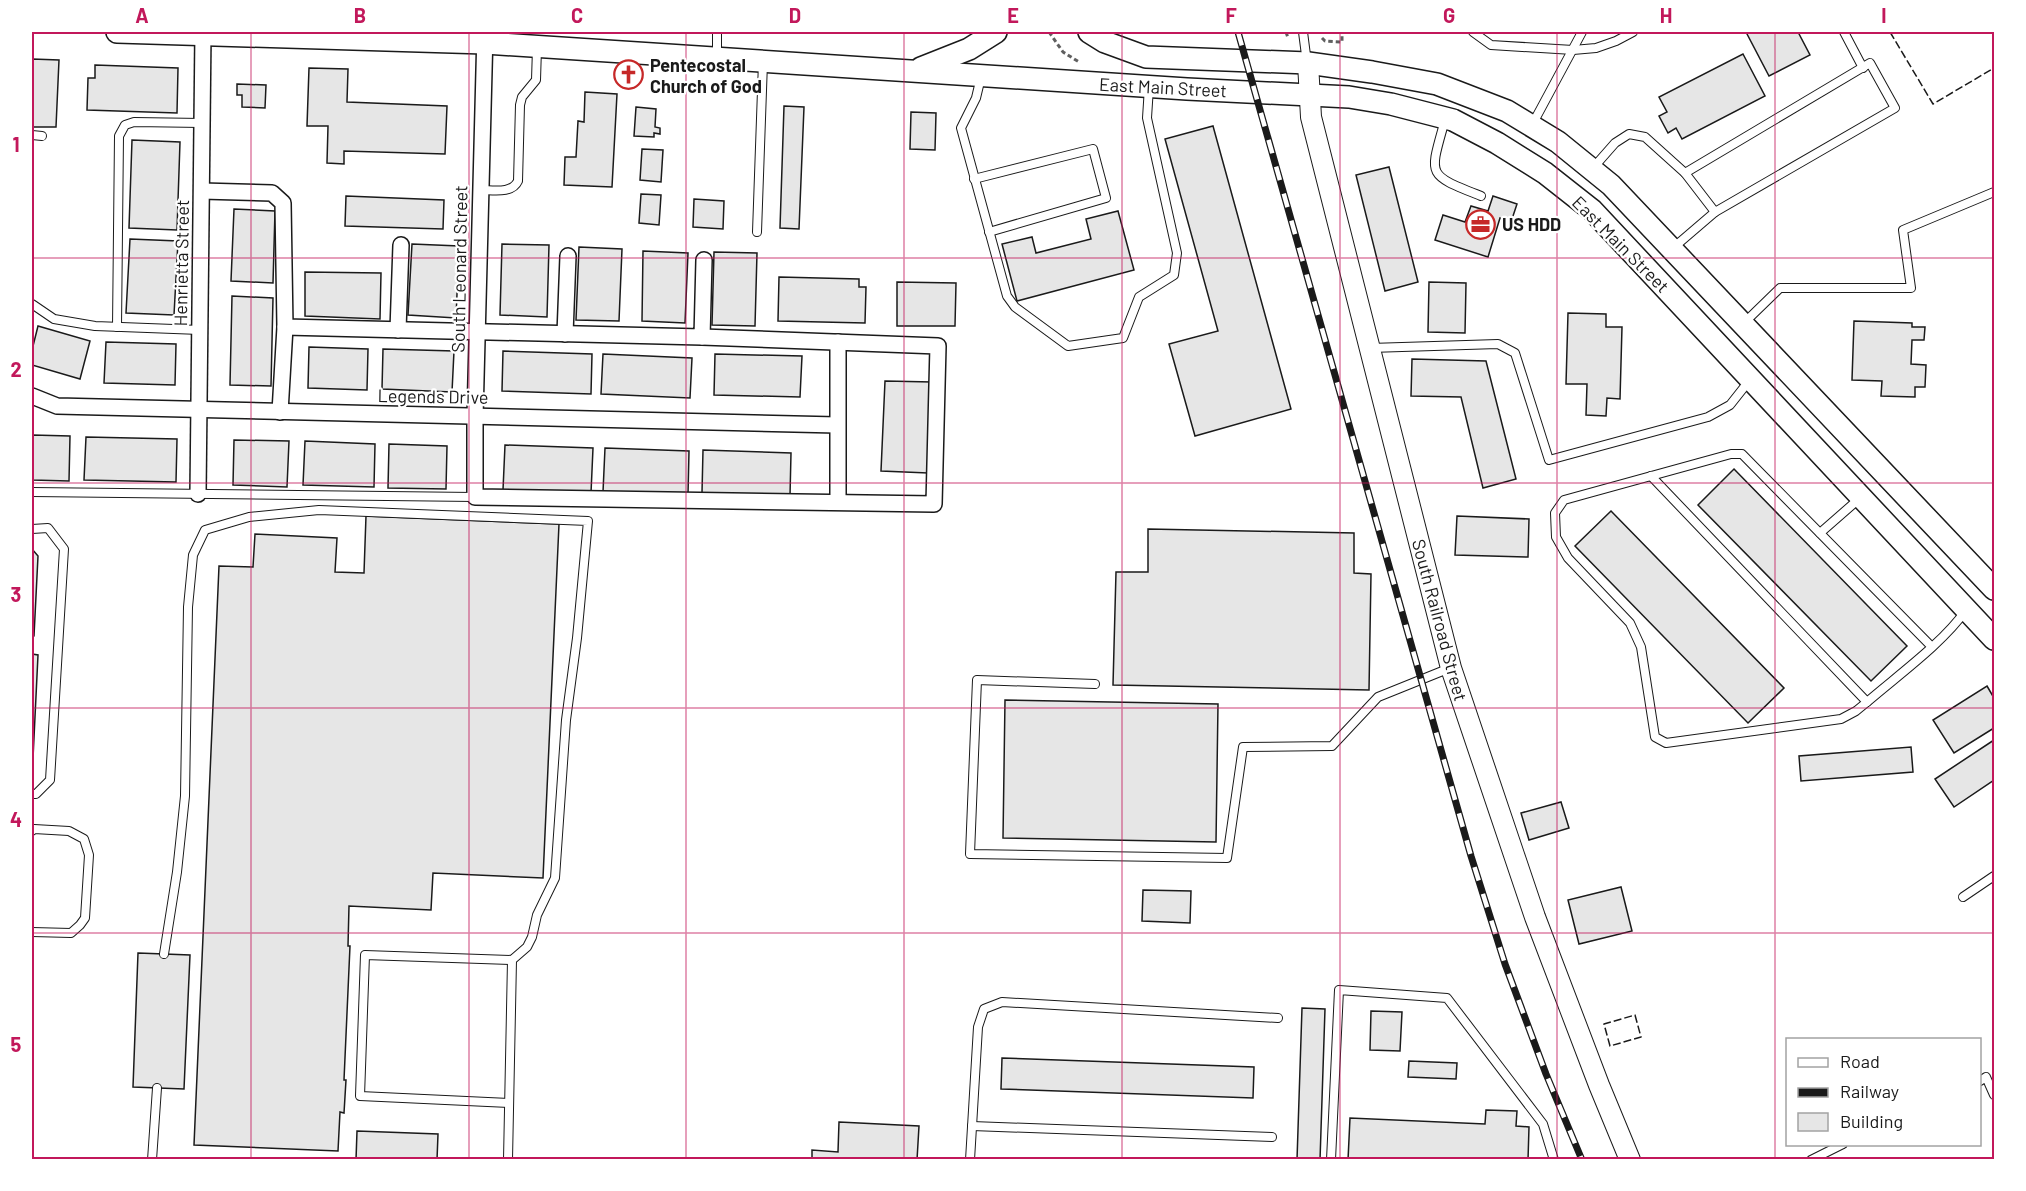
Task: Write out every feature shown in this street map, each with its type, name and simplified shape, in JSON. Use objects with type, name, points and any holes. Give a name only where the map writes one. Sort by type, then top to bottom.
[{"type":"main road","name":"East Main Street","points":[[117,32],[485,37],[537,46],[1149,87],[1349,97],[1391,104],[1454,120],[1545,173],[1592,210],[1995,639]]},
{"type":"main road","points":[[915,71],[969,49],[996,32]]},
{"type":"main road","name":"East Main Street","points":[[1089,32],[1106,42],[1146,57],[1308,63],[1437,84],[1507,111],[1532,126],[1558,142],[1611,184],[1994,586]]},
{"type":"main road","points":[[1713,339],[1740,320]]},
{"type":"main road","points":[[1966,609],[1994,586]]},
{"type":"street","name":"Henrietta Street","points":[[198,494],[203,33]]},
{"type":"street","name":"South Leonard Street","points":[[475,497],[485,37]]},
{"type":"street","name":"South Railroad Street","points":[[1308,63],[1311,117],[1451,668],[1535,917],[1630,1160]]},
{"type":"street","points":[[202,191],[272,193],[283,203],[285,327],[280,412]]},
{"type":"street","points":[[398,330],[401,245]]},
{"type":"street","points":[[565,334],[568,256]]},
{"type":"street","points":[[702,337],[704,260]]},
{"type":"street","points":[[285,327],[702,337],[938,346],[934,504],[475,497]]},
{"type":"street","points":[[838,342],[838,502]]},
{"type":"street","name":"Legends Drive","points":[[32,396],[57,406],[837,425]]},
{"type":"lane","points":[[717,32],[717,58]]},
{"type":"lane","points":[[1303,32],[1308,63]]},
{"type":"lane","points":[[1473,32],[1491,45],[1573,50],[1596,48],[1633,32]]},
{"type":"lane","points":[[1532,126],[1582,32]]},
{"type":"lane","points":[[1844,32],[1863,68]]},
{"type":"lane","points":[[481,190],[508,190],[516,186],[518,181],[520,105],[522,97],[536,80],[537,46]]},
{"type":"lane","points":[[757,232],[763,60]]},
{"type":"lane","points":[[1672,249],[1715,212],[1895,108],[1870,63],[1685,173]]},
{"type":"lane","points":[[981,75],[976,98],[962,128],[1007,296],[1015,306],[1068,346],[1123,338],[1139,297],[1174,275],[1177,253],[1147,118],[1149,87]]},
{"type":"lane","points":[[1445,118],[1434,168],[1442,180],[1481,196]]},
{"type":"lane","points":[[117,327],[119,136],[125,125],[134,122],[202,123]]},
{"type":"lane","points":[[1592,169],[1615,143],[1629,134],[1645,136],[1685,173],[1715,212]]},
{"type":"lane","points":[[32,135],[42,136]]},
{"type":"lane","points":[[974,179],[1093,149],[1106,198],[989,232]]},
{"type":"lane","points":[[1740,320],[1780,288],[1911,288],[1903,230],[1995,192]]},
{"type":"lane","points":[[32,304],[54,319],[95,326],[200,330]]},
{"type":"lane","points":[[1369,348],[1498,344],[1515,353],[1549,460],[1708,417],[1730,405],[1750,380]]},
{"type":"lane","points":[[1931,646],[1742,454],[1731,454],[1564,500],[1555,513],[1556,537],[1568,558],[1630,623],[1641,647],[1655,737],[1666,743],[1841,719],[1856,711],[1931,646],[1956,624],[1966,609]]},
{"type":"lane","points":[[1651,476],[1867,702]]},
{"type":"lane","points":[[32,492],[475,497]]},
{"type":"lane","points":[[1821,533],[1861,497]]},
{"type":"lane","points":[[164,954],[177,872],[185,796],[188,607],[193,555],[206,530],[249,517],[319,510],[588,521],[577,638],[566,720],[555,878],[537,915],[527,947],[512,960],[365,955],[360,1096],[509,1102]]},
{"type":"lane","points":[[32,529],[48,528],[64,549],[50,780],[36,794],[32,794]]},
{"type":"lane","points":[[1095,684],[977,680],[970,854],[1227,858],[1243,747],[1332,746],[1378,697],[1451,668]]},
{"type":"lane","points":[[32,831],[69,831],[84,839],[89,855],[84,918],[80,925],[71,933],[32,932]]},
{"type":"lane","points":[[1963,897],[1995,876]]},
{"type":"lane","points":[[508,1160],[512,960]]},
{"type":"lane","points":[[1331,1160],[1339,990],[1447,998],[1543,1124],[1554,1160]]},
{"type":"lane","points":[[970,1160],[978,1027],[984,1009],[1002,1002],[1278,1018]]},
{"type":"lane","points":[[1981,1080],[1986,1077],[1995,1095]]},
{"type":"lane","points":[[152,1160],[157,1088]]},
{"type":"lane","points":[[972,1126],[1272,1137]]},
{"type":"lane","points":[[1811,1160],[1839,1146]]},
{"type":"path","points":[[1286,32],[1288,38]]},
{"type":"path","points":[[1322,38],[1342,42],[1342,32]]},
{"type":"building","points":[[1746,32],[1798,32],[1810,55],[1769,76]]},
{"type":"building","points":[[1743,54],[1765,96],[1682,139],[1676,128],[1668,133],[1659,116],[1667,112],[1659,97]]},
{"type":"building","points":[[32,59],[59,60],[56,127],[32,127]]},
{"type":"building","points":[[95,65],[178,68],[177,113],[87,110],[88,78],[95,78]]},
{"type":"building","points":[[309,68],[348,69],[347,102],[447,106],[445,154],[344,151],[344,164],[327,163],[328,126],[307,126]]},
{"type":"building","points":[[237,84],[266,85],[265,108],[242,107],[242,95],[237,95]]},
{"type":"building","points":[[585,92],[617,94],[612,187],[564,185],[565,157],[576,157],[578,121],[584,122]]},
{"type":"building","points":[[784,106],[804,107],[799,229],[780,228]]},
{"type":"building","points":[[636,107],[656,109],[655,127],[660,128],[660,134],[654,133],[654,137],[634,136]]},
{"type":"building","points":[[911,112],[936,113],[935,150],[910,149]]},
{"type":"building","points":[[1213,126],[1291,409],[1195,436],[1169,344],[1218,331],[1165,139]]},
{"type":"building","points":[[132,140],[180,142],[177,230],[129,228]]},
{"type":"building","points":[[642,149],[663,150],[661,182],[640,180]]},
{"type":"building","points":[[1389,167],[1418,282],[1385,291],[1356,175]]},
{"type":"building","points":[[641,194],[661,195],[659,225],[639,223]]},
{"type":"building","points":[[346,196],[444,200],[443,229],[345,226]]},
{"type":"building","points":[[1493,196],[1517,204],[1511,222],[1500,218],[1488,257],[1435,240],[1443,215],[1465,222],[1471,206],[1488,211]]},
{"type":"building","points":[[694,199],[724,201],[723,229],[693,227]]},
{"type":"building","points":[[234,209],[275,211],[273,283],[231,281]]},
{"type":"building","points":[[1118,211],[1134,270],[1017,301],[1002,244],[1032,237],[1036,253],[1091,239],[1086,219]]},
{"type":"building","points":[[130,239],[178,241],[174,315],[126,313]]},
{"type":"building","points":[[412,244],[459,246],[456,318],[408,315]]},
{"type":"building","points":[[502,244],[549,245],[547,317],[500,315]]},
{"type":"building","points":[[579,247],[622,249],[619,321],[576,320]]},
{"type":"building","points":[[643,251],[688,253],[685,323],[642,321]]},
{"type":"building","points":[[714,252],[757,253],[755,326],[712,325]]},
{"type":"building","points":[[305,272],[381,273],[380,319],[305,316]]},
{"type":"building","points":[[779,277],[859,279],[859,287],[866,287],[865,323],[778,321]]},
{"type":"building","points":[[897,282],[956,283],[955,326],[897,326]]},
{"type":"building","points":[[1429,282],[1466,283],[1465,333],[1428,332]]},
{"type":"building","points":[[232,296],[273,298],[271,386],[230,385]]},
{"type":"building","points":[[1568,313],[1606,314],[1606,327],[1622,327],[1620,399],[1607,398],[1606,416],[1586,415],[1587,384],[1566,384]]},
{"type":"building","points":[[1854,321],[1912,323],[1912,327],[1925,327],[1924,340],[1912,340],[1911,364],[1926,365],[1925,387],[1915,387],[1915,397],[1881,396],[1882,381],[1852,380]]},
{"type":"building","points":[[38,326],[90,341],[80,379],[32,365],[32,350]]},
{"type":"building","points":[[106,342],[176,344],[175,385],[104,383]]},
{"type":"building","points":[[309,347],[368,349],[367,390],[308,388]]},
{"type":"building","points":[[383,349],[454,351],[452,392],[382,389]]},
{"type":"building","points":[[503,351],[592,354],[591,394],[502,391]]},
{"type":"building","points":[[603,354],[692,358],[690,398],[601,394]]},
{"type":"building","points":[[715,354],[802,356],[800,397],[714,395]]},
{"type":"building","points":[[1412,359],[1486,361],[1516,479],[1483,488],[1461,397],[1411,396]]},
{"type":"building","points":[[885,381],[932,382],[928,473],[881,471]]},
{"type":"building","points":[[32,435],[70,436],[69,481],[32,480]]},
{"type":"building","points":[[86,437],[177,439],[176,482],[84,480]]},
{"type":"building","points":[[234,440],[289,441],[287,487],[233,485]]},
{"type":"building","points":[[305,441],[375,444],[374,487],[303,485]]},
{"type":"building","points":[[389,444],[447,446],[446,489],[388,488]]},
{"type":"building","points":[[505,445],[593,448],[591,493],[503,490]]},
{"type":"building","points":[[605,448],[689,451],[688,495],[603,492]]},
{"type":"building","points":[[703,450],[791,453],[790,496],[702,493]]},
{"type":"building","points":[[1734,469],[1907,646],[1871,681],[1698,505]]},
{"type":"building","points":[[1611,511],[1784,688],[1748,723],[1575,546]]},
{"type":"building","points":[[366,516],[559,524],[543,878],[433,873],[431,910],[349,906],[348,946],[350,946],[344,1080],[346,1080],[344,1113],[340,1112],[338,1151],[194,1145],[219,566],[253,567],[255,534],[337,538],[335,572],[364,573]]},
{"type":"building","points":[[1457,516],[1529,519],[1528,557],[1455,555]]},
{"type":"building","points":[[1148,529],[1354,533],[1354,573],[1371,574],[1369,690],[1113,685],[1116,572],[1148,572]]},
{"type":"building","points":[[32,549],[38,556],[34,636],[32,638]]},
{"type":"building","points":[[32,654],[38,655],[32,779]]},
{"type":"building","points":[[1987,686],[1994,698],[1994,728],[1954,753],[1933,720]]},
{"type":"building","points":[[1005,700],[1218,704],[1216,842],[1003,838]]},
{"type":"building","points":[[1994,740],[1994,780],[1954,807],[1935,779]]},
{"type":"building","points":[[1911,747],[1913,772],[1801,781],[1799,756]]},
{"type":"building","points":[[1561,802],[1569,828],[1529,840],[1521,813]]},
{"type":"building","points":[[1621,887],[1632,931],[1579,944],[1568,900]]},
{"type":"building","points":[[1143,890],[1191,891],[1190,923],[1142,921]]},
{"type":"building","points":[[138,953],[190,955],[184,1089],[133,1087]]},
{"type":"building","points":[[1302,1008],[1325,1009],[1320,1160],[1297,1160]]},
{"type":"building","points":[[1371,1011],[1402,1012],[1400,1051],[1370,1050]]},
{"type":"building","points":[[1002,1058],[1254,1067],[1253,1098],[1001,1089]]},
{"type":"building","points":[[1409,1061],[1457,1063],[1456,1079],[1408,1077]]},
{"type":"building","points":[[1486,1110],[1517,1111],[1516,1126],[1529,1127],[1528,1160],[1348,1160],[1350,1118],[1485,1124]]},
{"type":"building","points":[[839,1122],[919,1126],[917,1160],[812,1160],[812,1150],[838,1152]]},
{"type":"building","points":[[357,1131],[438,1134],[437,1160],[356,1160]]},
{"type":"railway","points":[[1238,32],[1471,856],[1505,964],[1546,1074],[1582,1160]]},
{"type":"fence","points":[[1890,32],[1933,104],[1994,68]]},
{"type":"fence","points":[[1635,1015],[1641,1037],[1610,1046],[1604,1024],[1635,1015]]},
{"type":"place","name":"Pentecostal Church of God","points":[[629,75]]},
{"type":"place","name":"US HDD","points":[[1481,224]]}]
